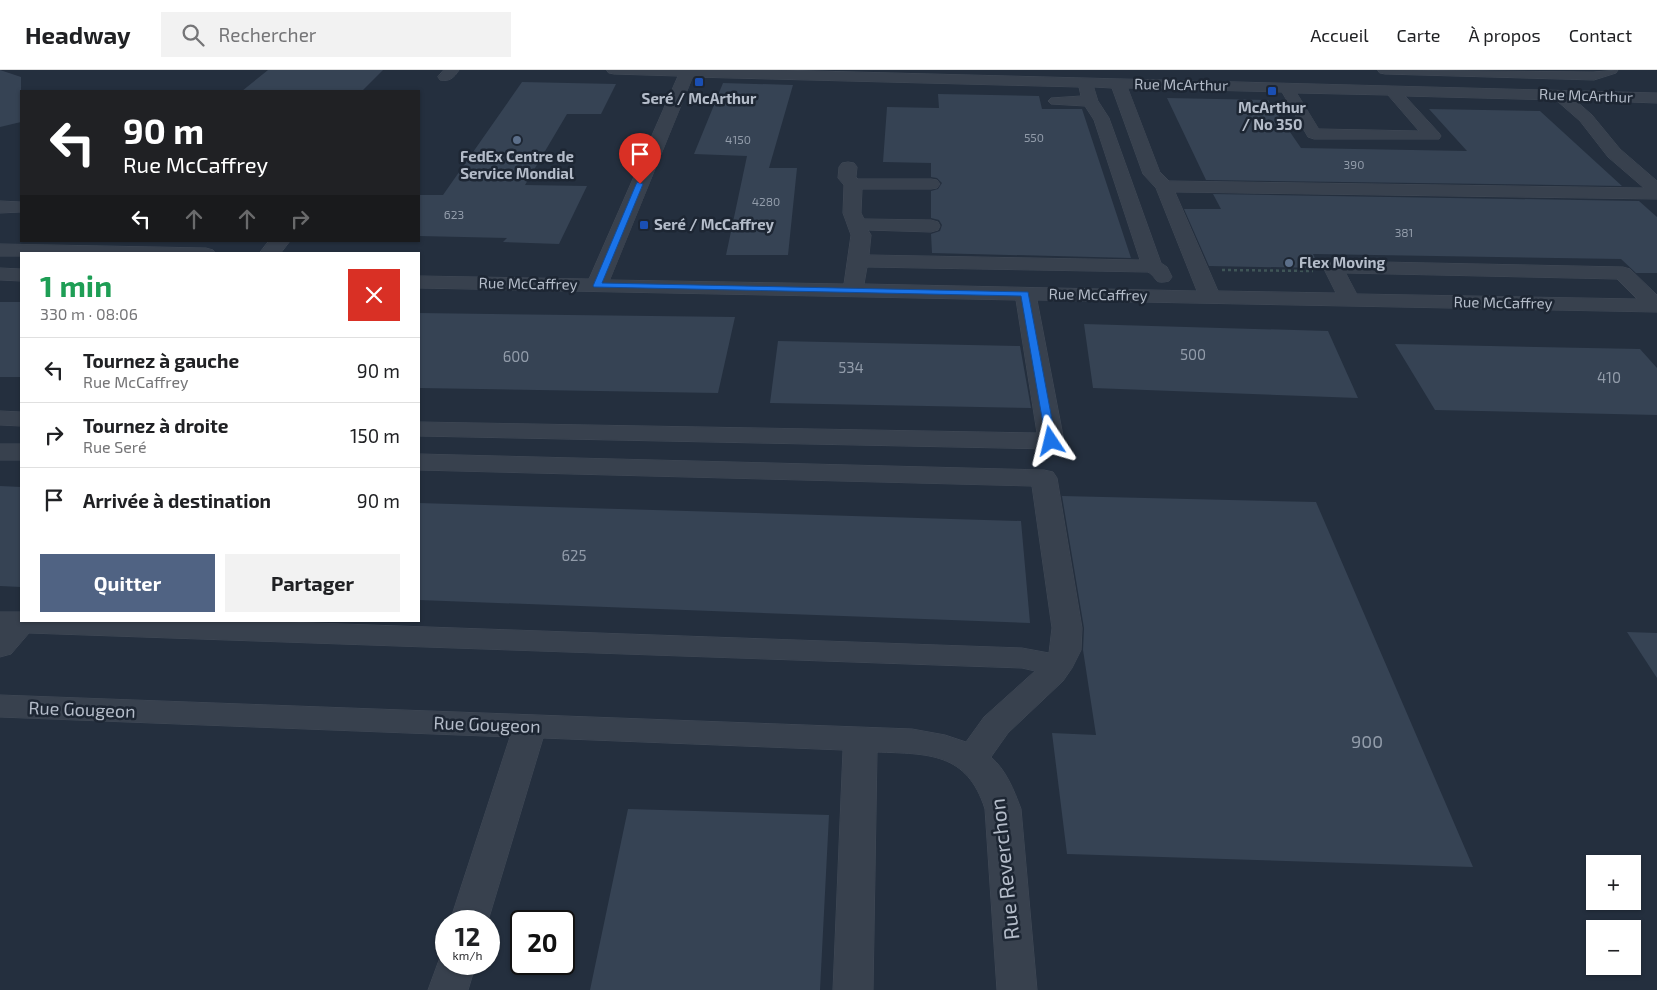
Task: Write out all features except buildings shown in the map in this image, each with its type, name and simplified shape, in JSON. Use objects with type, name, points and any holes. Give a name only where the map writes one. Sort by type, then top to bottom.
[{"type":"street","name":"Rue McArthur","points":[[614,70],[1196,77],[1657,90]]},
{"type":"street","name":"Rue McArthur","points":[[919,70],[1078,75],[1118,83],[1175,77]]},
{"type":"street","points":[[1385,70],[1594,76],[1611,70]]},
{"type":"street","points":[[597,286],[687,71]]},
{"type":"street","points":[[1449,71],[1462,84]]},
{"type":"street","points":[[1078,75],[1097,115],[1101,118],[1152,266]]},
{"type":"street","name":"Rue McArthur","points":[[1289,79],[1392,90],[1657,98]]},
{"type":"street","points":[[1289,79],[1301,113],[1314,134],[1433,136],[1392,90]]},
{"type":"street","points":[[1118,83],[1152,174],[1164,186],[1210,297]]},
{"type":"street","points":[[1560,95],[1586,118],[1614,153],[1657,190]]},
{"type":"street","points":[[1056,101],[1090,101]]},
{"type":"street","points":[[1301,113],[1318,107]]},
{"type":"street","points":[[1387,108],[1407,108]]},
{"type":"street","points":[[853,290],[861,235],[852,213],[851,175],[931,184]]},
{"type":"street","points":[[1164,186],[1657,194]]},
{"type":"street","points":[[0,207],[20,207]]},
{"type":"street","points":[[856,224],[931,226]]},
{"type":"street","points":[[270,252],[279,242]]},
{"type":"street","points":[[859,254],[932,249]]},
{"type":"street","points":[[0,250],[115,252]]},
{"type":"street","points":[[0,270],[20,253]]},
{"type":"street","points":[[859,254],[1152,266],[1160,271],[1169,296]]},
{"type":"street","points":[[1350,300],[1333,267],[1623,273],[1657,306]]},
{"type":"street","points":[[0,274],[20,274]]},
{"type":"street","name":"Rue McCaffrey","points":[[420,282],[1657,306]]},
{"type":"street","points":[[420,428],[1051,441],[1025,294]]},
{"type":"street","points":[[0,418],[20,419]]},
{"type":"street","points":[[0,452],[20,452]]},
{"type":"street","points":[[420,462],[1044,478],[1067,638],[1066,650],[1055,668],[996,725],[970,759]]},
{"type":"street","points":[[0,647],[14,622],[1022,658],[1039,661],[1055,668]]},
{"type":"street","name":"Rue Gougeon","points":[[0,706],[928,742],[944,746],[970,759]]},
{"type":"street","points":[[473,910],[530,727]]},
{"type":"street","points":[[853,990],[860,739]]},
{"type":"street","name":"Rue Reverchon","points":[[970,759],[983,768],[992,780],[1003,809],[1017,990]]},
{"type":"street","points":[[448,990],[453,975]]},
{"type":"path","points":[[1220,270],[1316,271]]},
{"type":"place","name":"Seré / McArthur","points":[[699,82]]},
{"type":"place","name":"McArthur / No 350","points":[[1272,91]]},
{"type":"place","name":"FedEx Centre de Service Mondial","points":[[517,140]]},
{"type":"place","name":"Seré / McCaffrey","points":[[644,225]]},
{"type":"place","name":"Flex Moving","points":[[1289,263]]},
{"type":"route","points":[[640,184],[597,286],[1025,294],[1051,441]]}]
